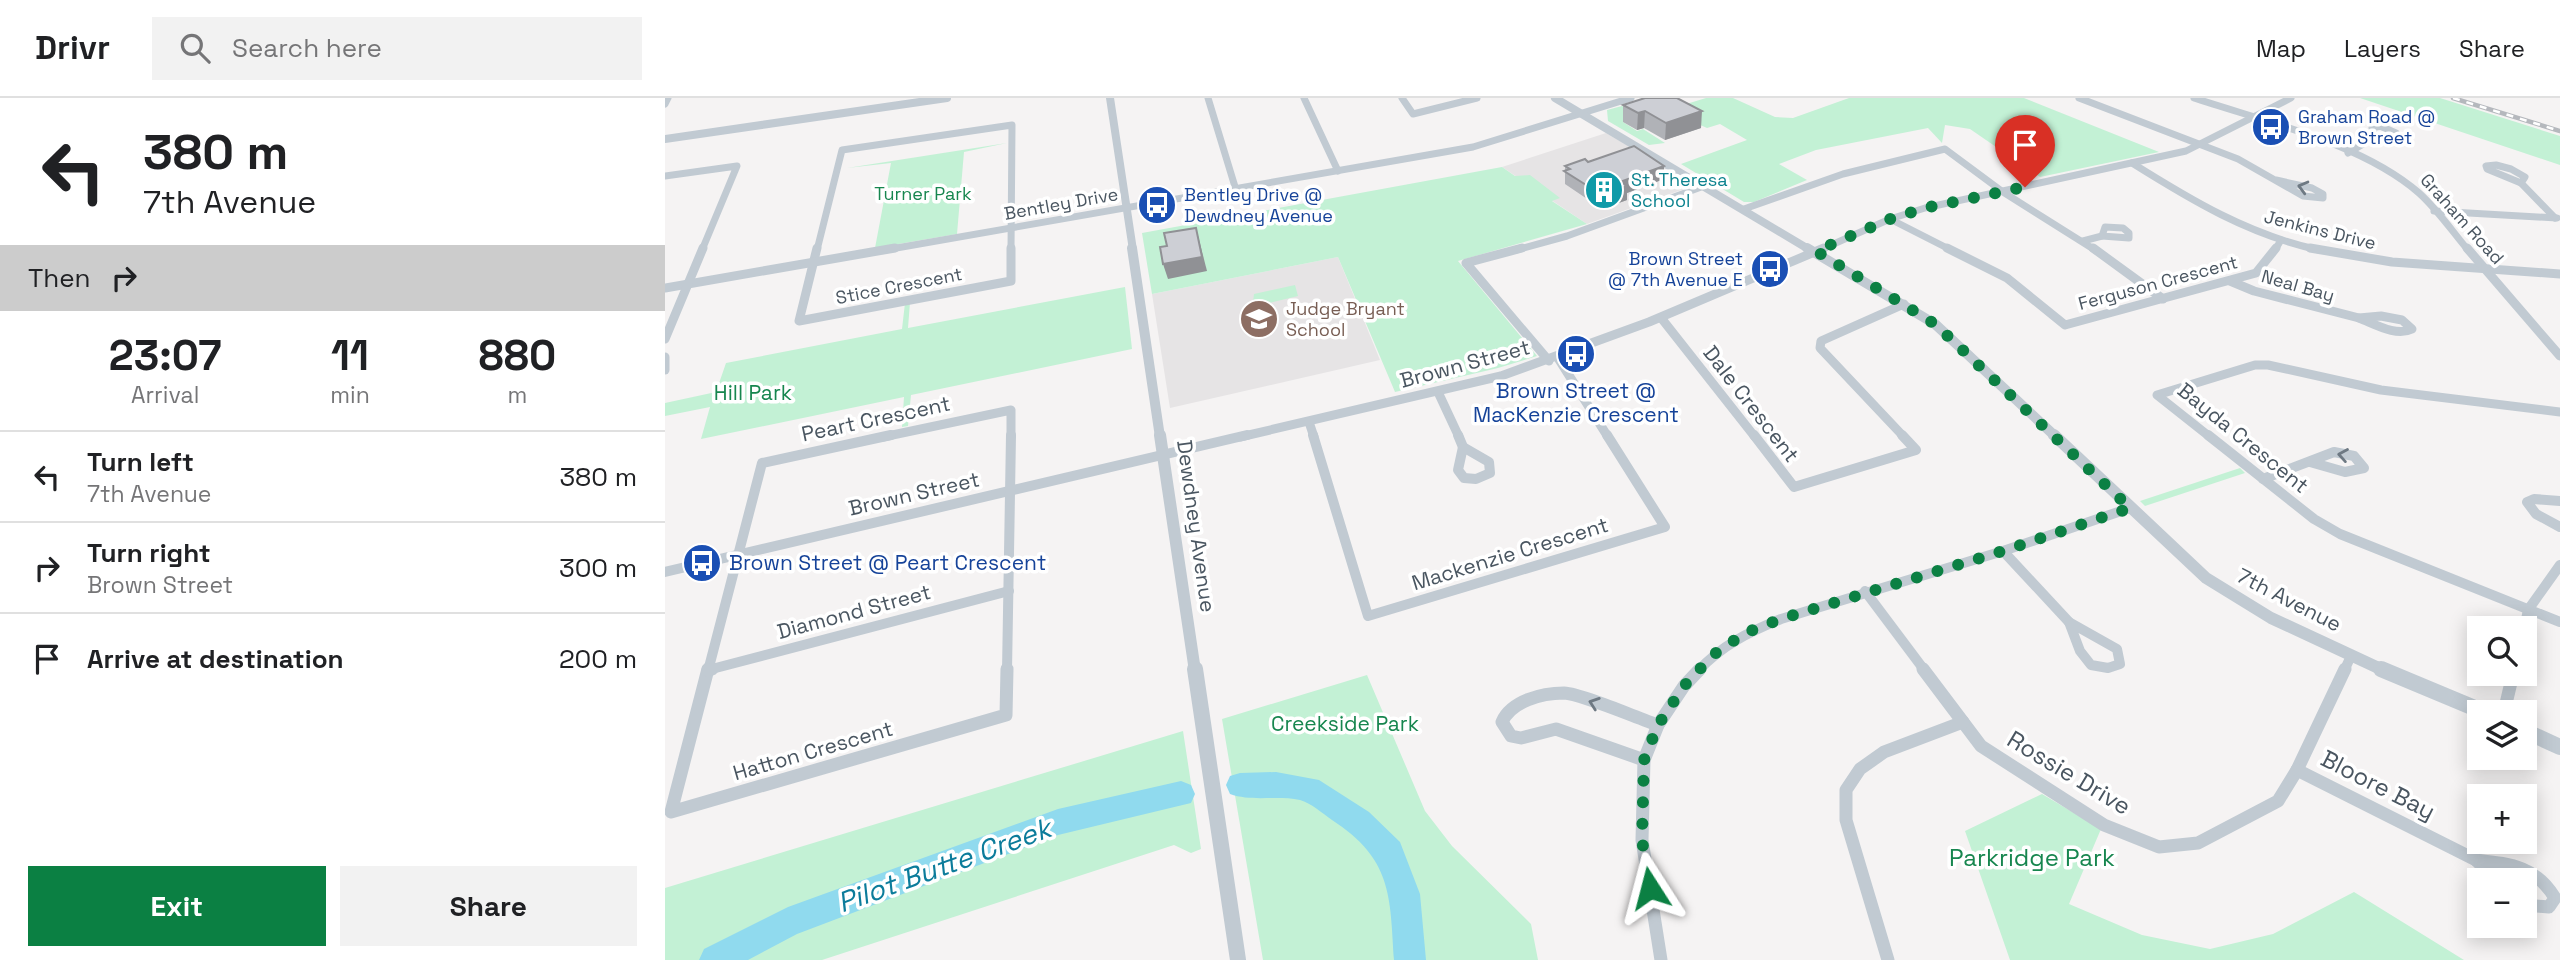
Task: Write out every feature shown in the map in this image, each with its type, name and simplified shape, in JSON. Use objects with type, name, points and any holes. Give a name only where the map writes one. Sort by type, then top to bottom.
[{"type":"street","points":[[665,139],[947,98]]},
{"type":"street","name":"Dewdney Avenue","points":[[1109,98],[1238,960]]},
{"type":"street","points":[[1208,98],[1236,190]]},
{"type":"street","points":[[1304,98],[1338,171]]},
{"type":"street","points":[[1402,98],[1413,114],[1477,98]]},
{"type":"street","name":"7th Avenue","points":[[1555,98],[1935,324],[2206,578],[2234,597],[2351,656],[2467,705]]},
{"type":"street","points":[[1582,114],[1631,98]]},
{"type":"street","points":[[2079,98],[2238,159],[2303,196],[2323,198],[2323,194],[2312,188],[2276,180]]},
{"type":"street","name":"Graham Road","points":[[2194,98],[2348,153],[2403,180],[2434,211],[2560,356]]},
{"type":"street","name":"Brown Street","points":[[665,572],[1438,392],[1554,359],[1662,320],[1890,219],[1925,208],[2186,151],[2291,98]]},
{"type":"street","name":"Bentley Drive","points":[[665,288],[1473,147],[1582,114]]},
{"type":"street","points":[[813,263],[842,150],[1012,125],[1011,228]]},
{"type":"street","points":[[2348,153],[2375,137]]},
{"type":"street","points":[[1744,209],[1809,183],[1873,164],[1945,149],[2003,192],[2083,241],[2163,299]]},
{"type":"street","name":"Jenkins Drive","points":[[2132,163],[2218,214],[2281,240],[2340,255],[2391,263],[2560,274]]},
{"type":"street","points":[[2521,183],[2525,177],[2517,171],[2500,165],[2486,166],[2487,169],[2521,183],[2557,218]]},
{"type":"street","points":[[665,176],[737,166],[665,339]]},
{"type":"street","points":[[1554,359],[1466,262],[1567,236],[1704,186]]},
{"type":"street","points":[[2434,211],[2557,218]]},
{"type":"street","name":"Ferguson Crescent","points":[[1890,219],[2007,278],[2065,325],[2256,273],[2265,265],[2281,240]]},
{"type":"street","name":"Stice Crescent","points":[[813,263],[799,321],[1010,281],[1011,228]]},
{"type":"street","points":[[2083,241],[2102,236]]},
{"type":"street","name":"Neal Bay","points":[[2229,281],[2296,303],[2359,318],[2394,331],[2406,332],[2412,328],[2407,322],[2390,316],[2359,318]]},
{"type":"street","name":"Dale Crescent","points":[[1662,320],[1794,487],[1916,450],[1820,348],[1821,341],[1904,304]]},
{"type":"street","points":[[2544,336],[2560,338]]},
{"type":"street","points":[[665,358],[665,370]]},
{"type":"street","name":"Mackenzie Crescent","points":[[1309,422],[1368,616],[1665,527],[1554,359]]},
{"type":"street","name":"Bayda Crescent","points":[[2560,412],[2432,400],[2346,384],[2270,364],[2255,365],[2157,394],[2314,519],[2340,534],[2560,622]]},
{"type":"street","points":[[1438,392],[1463,447]]},
{"type":"street","name":"Peart Crescent","points":[[737,555],[762,463],[1011,410],[1009,492]]},
{"type":"street","points":[[2263,479],[2310,462]]},
{"type":"street","name":"Hatton Crescent","points":[[737,555],[671,812],[1006,715],[1009,492]]},
{"type":"street","points":[[2560,501],[2534,499],[2527,502],[2537,515],[2560,527]]},
{"type":"street","points":[[1661,960],[1642,840],[1644,760],[1658,725],[1684,686],[1713,655],[1745,633],[1865,591],[2003,551],[2130,508]]},
{"type":"street","points":[[2003,551],[2069,622],[2117,649],[2120,664],[2106,670],[2092,667],[2082,656],[2069,622]]},
{"type":"street","points":[[2527,616],[2528,610],[2560,565]]},
{"type":"street","name":"Diamond Street","points":[[708,670],[1009,591]]},
{"type":"street","name":"Rossie Drive","points":[[1865,591],[1981,746],[2104,825],[2159,847],[2197,843],[2278,801],[2297,770],[2351,656]]},
{"type":"street","points":[[1644,760],[1556,729],[1521,738],[1511,736],[1502,722],[1504,714],[1511,708],[1550,694],[1566,693],[1658,725]]},
{"type":"street","points":[[1888,960],[1846,820],[1846,790],[1860,769],[1884,752],[1963,722]]},
{"type":"street","points":[[2537,736],[2560,747]]},
{"type":"street","name":"Bloore Bay","points":[[2297,770],[2476,860],[2484,868]]},
{"type":"street","name":"Bloore Bay","points":[[2476,860],[2526,868]]},
{"type":"street","name":"Bloore Bay","points":[[2537,873],[2549,886],[2554,898],[2549,907],[2537,906]]},
{"type":"shaded area","points":[[1606,133],[1695,185],[1587,224],[1502,167]]},
{"type":"shaded area","name":"Judge Bryant School","points":[[1338,257],[1380,360],[1170,408],[1152,294]]},
{"type":"green space","points":[[1706,98],[1733,98],[1775,117],[1793,118],[1849,98],[2024,98],[2159,152],[2040,177],[1970,129],[1945,125],[1942,143],[1928,128],[1816,150],[1779,164],[1807,180],[1754,202],[1744,202],[1681,164],[1747,140],[1720,124],[1707,128],[1678,115],[1683,105]]},
{"type":"green space","points":[[2360,98],[2440,98],[2560,136],[2560,165]]},
{"type":"green space","points":[[1622,106],[1639,115],[1623,122],[1637,131],[1643,129],[1665,143],[1649,145],[1608,121],[1607,110]]},
{"type":"green space","name":"Turner Park","points":[[1007,143],[964,152],[957,234],[875,248],[891,163],[847,168]]},
{"type":"green space","points":[[1502,167],[1515,176],[1530,175],[1560,198],[1552,201],[1587,224],[1458,261],[1537,356],[1395,392],[1338,257],[1152,294],[1142,233]]},
{"type":"green space","points":[[1295,285],[1298,296],[1260,305],[1253,302],[1254,294]]},
{"type":"green space","name":"Hill Park","points":[[1125,287],[1132,349],[911,395],[908,426],[902,427],[904,397],[701,439],[710,407],[665,416],[665,403],[716,392],[726,363],[902,329],[905,303],[910,302],[908,328]]},
{"type":"green space","points":[[2240,468],[2245,473],[2145,506],[2140,501]]},
{"type":"green space","name":"Creekside Park","points":[[1367,675],[1425,811],[1452,846],[1531,924],[1538,960],[1263,960],[1222,719]]},
{"type":"green space","points":[[1183,731],[1201,849],[1191,853],[1174,845],[822,960],[665,960],[665,888]]},
{"type":"green space","name":"Parkridge Park","points":[[2042,794],[2101,829],[2069,904],[2142,935],[2210,949],[2273,934],[2354,892],[2464,960],[2010,960],[1965,831]]},
{"type":"building","points":[[1645,98],[1677,98],[1702,111],[1666,123],[1645,111],[1638,113],[1623,105]]},
{"type":"building","points":[[1634,146],[1664,166],[1620,182],[1627,186],[1602,195],[1564,171],[1570,169],[1565,166],[1585,159],[1588,162]]},
{"type":"building","points":[[1196,228],[1202,257],[1163,264],[1160,247],[1167,246],[1164,233]]},
{"type":"waterway","name":"Pilot Butte Creek","points":[[1240,785],[1276,784],[1309,789],[1359,821],[1389,852],[1405,894],[1410,960]]},
{"type":"waterway","name":"Pilot Butte Creek","points":[[715,960],[788,922],[1058,822],[1181,794]]},
{"type":"railway","points":[[2453,98],[2560,131]]},
{"type":"place","name":"Graham Road @ Brown Street","points":[[2271,127]]},
{"type":"place","name":"St. Theresa School","points":[[1604,190]]},
{"type":"place","name":"Bentley Drive @ Dewdney Avenue","points":[[1157,205]]},
{"type":"place","name":"Brown Street @ 7th Avenue E","points":[[1770,269]]},
{"type":"place","name":"Judge Bryant School","points":[[1259,319]]},
{"type":"place","name":"Brown Street @ MacKenzie Crescent","points":[[1576,354]]},
{"type":"place","name":"Brown Street @ Peart Crescent","points":[[702,563]]},
{"type":"route","points":[[1650,888],[1642,840],[1644,760],[1658,725],[1684,686],[1713,655],[1745,633],[1781,619],[1865,591],[2003,551],[2130,508],[1935,324],[1816,251],[1890,219],[1925,208],[2025,187]]}]
